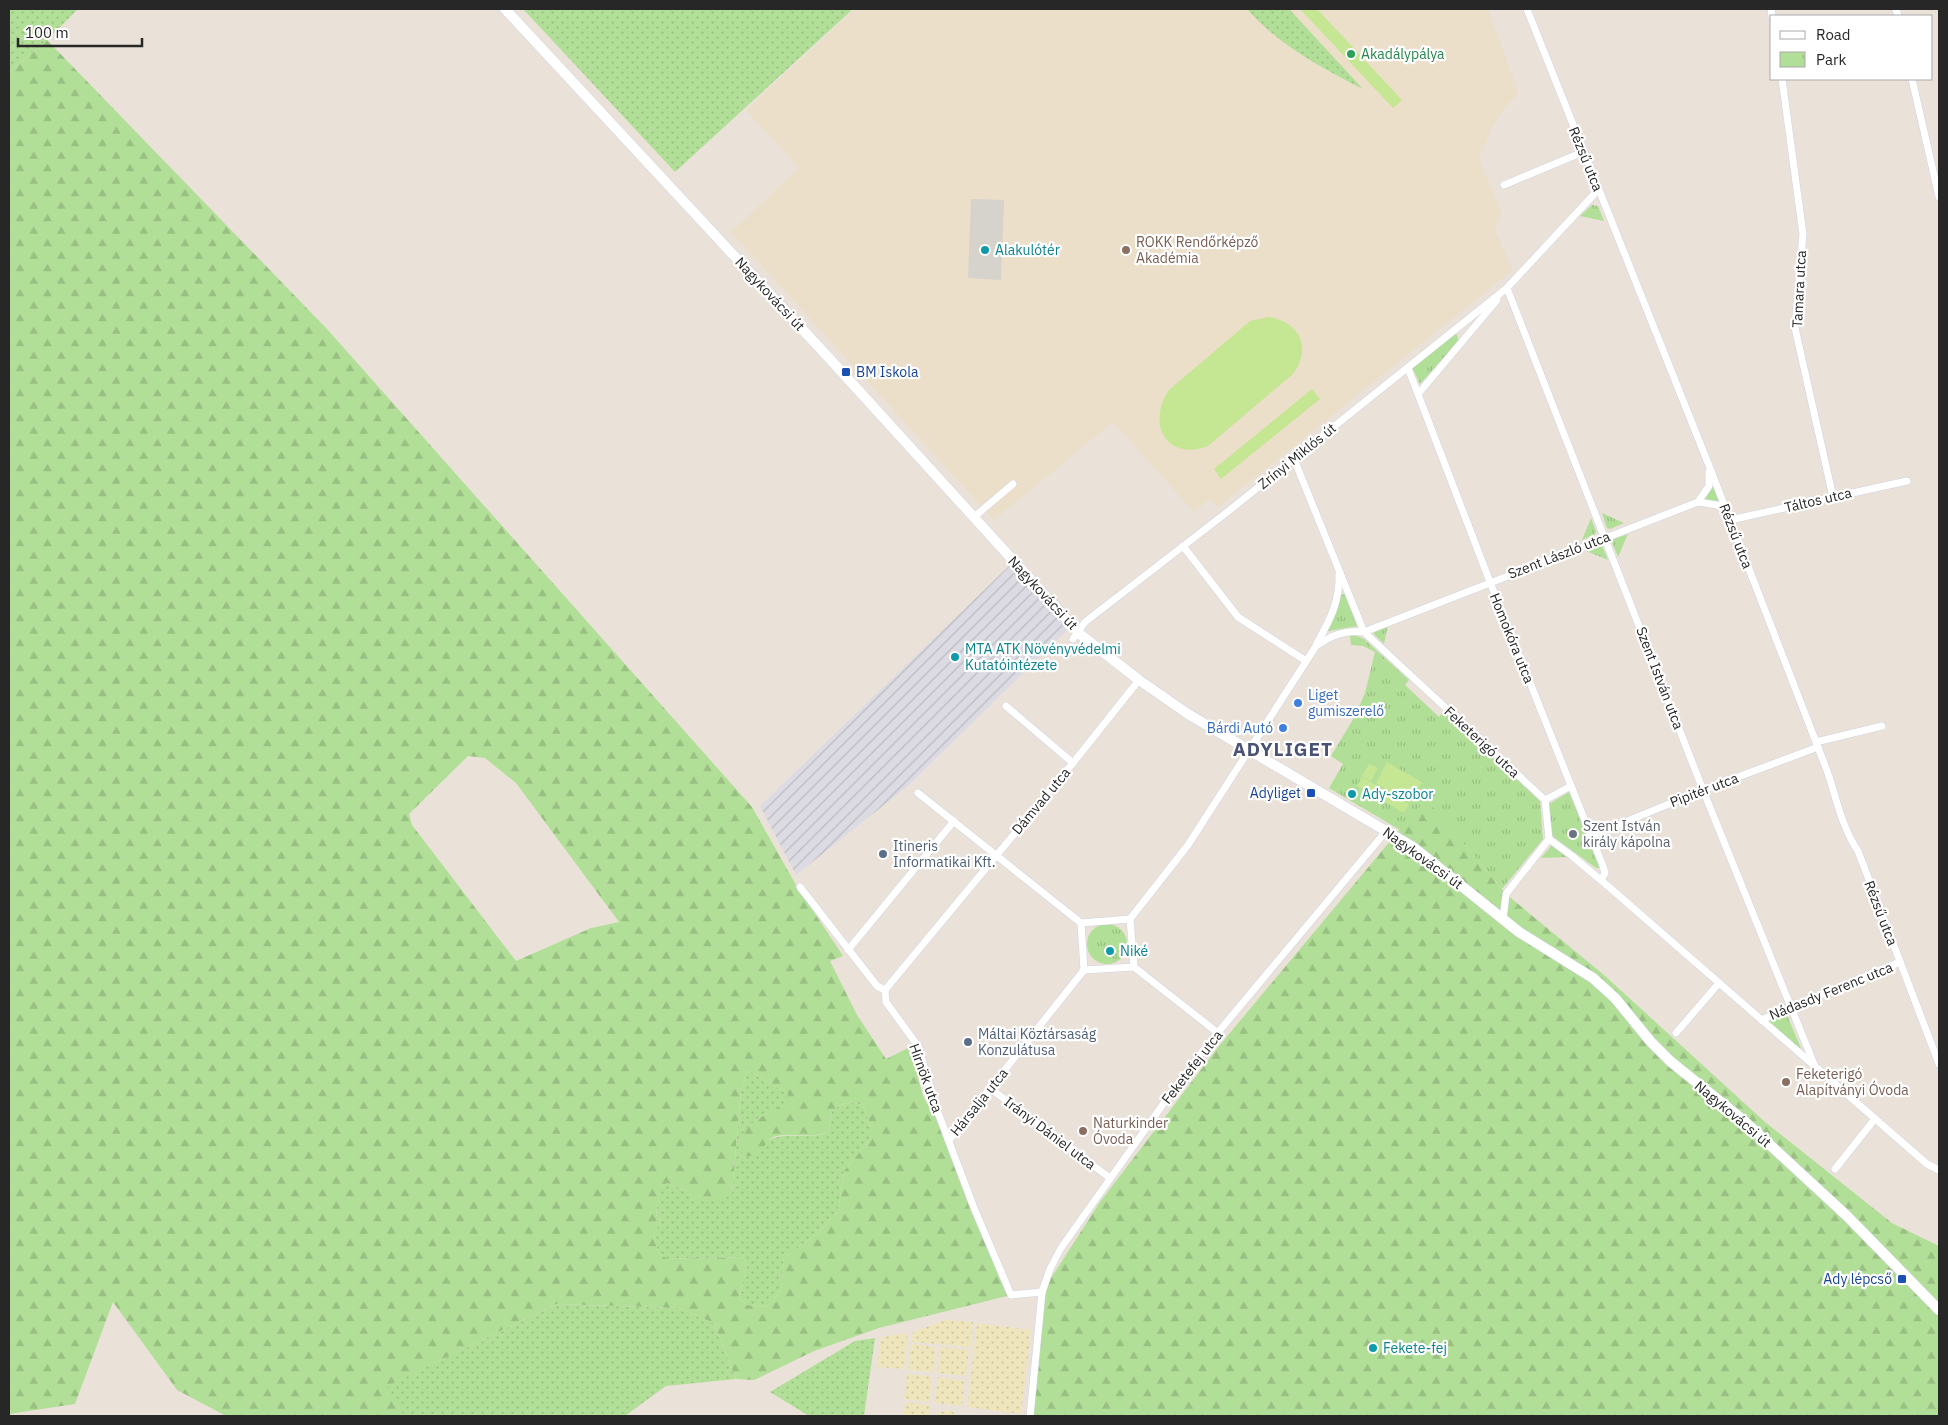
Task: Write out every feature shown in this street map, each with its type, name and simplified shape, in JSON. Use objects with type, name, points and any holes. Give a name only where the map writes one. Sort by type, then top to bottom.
[{"type":"street","name":"Nagykovácsi út","points":[[505,9],[974,518],[1076,635],[1188,714],[1252,748],[1387,830],[1429,859],[1530,940],[1581,970],[1603,986],[1670,1061],[1757,1133],[1847,1216],[1939,1310]]},
{"type":"street","name":"Rézsű utca","points":[[1527,9],[1708,463],[1817,744],[1834,797],[1852,842],[1858,851],[1939,1064]]},
{"type":"street","name":"Tamara utca","points":[[1782,80],[1803,234],[1795,328],[1832,497]]},
{"type":"street","points":[[1912,80],[1939,197]]},
{"type":"street","points":[[1504,185],[1583,152]]},
{"type":"street","name":"Zrínyi Miklós út","points":[[1418,394],[1507,288],[1598,190]]},
{"type":"street","name":"Zrínyi Miklós út","points":[[1076,635],[1085,622],[1294,459],[1507,288]]},
{"type":"street","name":"Szent István utca","points":[[1507,288],[1703,790],[1815,1067]]},
{"type":"street","name":"Homokóra utca","points":[[1408,368],[1490,582],[1605,872],[1601,880]]},
{"type":"street","name":"Feketerigó utca","points":[[1294,459],[1364,632],[1545,800]]},
{"type":"street","points":[[1708,463],[1709,486],[1698,502],[1717,505],[1726,511]]},
{"type":"street","name":"Táltos utca","points":[[1730,520],[1906,481]]},
{"type":"street","points":[[974,518],[1013,484]]},
{"type":"street","name":"Szent László utca","points":[[1316,646],[1331,636],[1342,632],[1364,632],[1698,502]]},
{"type":"street","points":[[1183,546],[1238,616],[1306,661]]},
{"type":"street","points":[[1134,967],[1130,919],[1188,845],[1316,646],[1336,606],[1340,590],[1339,570]]},
{"type":"street","name":"Dámvad utca","points":[[885,990],[1073,763],[1139,680]]},
{"type":"street","points":[[1006,706],[1073,763]]},
{"type":"street","name":"Pipitér utca","points":[[1591,836],[1817,744],[1882,726]]},
{"type":"street","points":[[1502,919],[1506,894],[1549,839],[1545,800],[1571,786]]},
{"type":"street","points":[[918,793],[1080,923],[1130,919]]},
{"type":"street","points":[[848,950],[954,821]]},
{"type":"street","name":"Feketefej utca","points":[[1030,1416],[1042,1292],[1050,1269],[1061,1248],[1171,1093],[1218,1033],[1387,830]]},
{"type":"street","points":[[1549,839],[1601,880],[1874,1120],[1927,1164],[1939,1170]]},
{"type":"street","name":"Hírnök utca","points":[[800,888],[877,986],[885,990],[886,1002],[918,1046],[937,1110],[974,1208],[1011,1295],[1042,1292]]},
{"type":"street","points":[[1080,923],[1084,970],[1134,967],[1218,1033]]},
{"type":"street","name":"Nádasdy Ferenc utca","points":[[1761,1020],[1900,962]]},
{"type":"street","name":"Hársalja utca","points":[[949,1140],[1084,970]]},
{"type":"street","points":[[1676,1033],[1719,983]]},
{"type":"street","name":"Irányi Dániel utca","points":[[990,1089],[1110,1178]]},
{"type":"street","points":[[1836,1169],[1874,1120]]},
{"type":"shaded area","name":"ROKK Rendőrképző Akadémia","points":[[855,9],[1488,9],[1519,93],[1505,107],[1492,128],[1479,159],[1502,214],[1495,230],[1513,270],[1218,507],[1210,499],[1194,512],[1113,422],[994,520],[731,232],[799,168],[746,110]]},
{"type":"shaded area","name":"Alakulótér","points":[[971,199],[1004,200],[1001,280],[968,278]]},
{"type":"shaded area","points":[[1009,566],[1069,628],[909,785],[796,875],[760,806]]},
{"type":"green space","points":[[9,9],[78,9],[47,40],[9,72]]},
{"type":"green space","points":[[523,9],[853,9],[675,172]]},
{"type":"green space","points":[[1247,9],[1289,9],[1363,89],[1316,64],[1286,44],[1259,22]]},
{"type":"green space","name":"Akadálypálya","points":[[1300,9],[1317,9],[1402,100],[1393,108]]},
{"type":"green space","points":[[47,40],[327,329],[752,807],[796,885],[843,956],[830,961],[857,1015],[886,1059],[910,1047],[923,1096],[949,1140],[1011,1295],[879,1328],[814,1351],[754,1380],[736,1379],[714,1323],[679,1308],[556,1304],[387,1386],[404,1416],[226,1416],[177,1390],[113,1302],[75,1404],[9,1414],[9,72]],"holes":[[[468,756],[485,758],[516,783],[619,922],[591,928],[516,961],[412,825],[409,814]],[[748,1070],[788,1094],[786,1104],[757,1119],[745,1130],[741,1137],[740,1145],[744,1156],[758,1154],[771,1138],[777,1136],[809,1136],[828,1132],[832,1111],[847,1103],[863,1105],[871,1126],[871,1138],[844,1171],[838,1212],[817,1234],[784,1258],[781,1290],[767,1307],[747,1305],[739,1297],[747,1266],[743,1257],[668,1259],[659,1254],[653,1236],[661,1220],[656,1215],[660,1191],[667,1183],[687,1191],[693,1200],[714,1201],[723,1199],[732,1193],[741,1091]]]},
{"type":"green space","points":[[1592,205],[1598,206],[1604,221],[1580,216]]},
{"type":"green space","points":[[1269,317],[1288,324],[1300,338],[1302,355],[1293,374],[1208,446],[1194,450],[1181,449],[1172,444],[1164,437],[1160,427],[1162,403],[1169,390],[1250,321]]},
{"type":"green space","points":[[1456,333],[1459,341],[1420,384],[1412,367]]},
{"type":"green space","points":[[1312,389],[1320,399],[1221,479],[1214,469]]},
{"type":"green space","points":[[1712,482],[1721,503],[1703,500]]},
{"type":"green space","points":[[1602,513],[1624,523],[1610,529],[1607,528]]},
{"type":"green space","points":[[1591,518],[1596,532],[1582,540]]},
{"type":"green space","points":[[1628,534],[1618,557],[1612,542],[1614,539]]},
{"type":"green space","points":[[1600,545],[1602,546],[1608,560],[1586,551]]},
{"type":"green space","points":[[1343,594],[1358,626],[1328,631],[1341,595]]},
{"type":"green space","points":[[1388,625],[1384,644],[1374,632]]},
{"type":"green space","points":[[1350,636],[1364,639],[1409,680],[1405,685],[1439,717],[1444,711],[1540,801],[1543,839],[1502,889],[1426,799],[1400,830],[1329,788],[1343,764],[1331,756],[1355,716],[1365,693],[1375,652],[1363,646],[1351,645]]},
{"type":"green space","points":[[1387,762],[1422,782],[1410,803],[1376,783]]},
{"type":"green space","points":[[1369,764],[1378,768],[1371,781],[1362,776]]},
{"type":"green space","points":[[1362,777],[1409,804],[1404,813],[1357,786]]},
{"type":"green space","points":[[1569,792],[1599,868],[1596,868],[1551,835],[1549,804]]},
{"type":"green space","points":[[1426,798],[1506,894],[1604,975],[1765,1122],[1892,1223],[1939,1246],[1939,1416],[1030,1416],[1042,1292],[1100,1202],[1219,1046]]},
{"type":"green space","points":[[1552,845],[1569,857],[1541,858]]},
{"type":"green space","points":[[1107,924],[1121,930],[1127,944],[1121,958],[1107,964],[1093,958],[1087,944],[1093,930]]},
{"type":"green space","points":[[1786,1013],[1801,1048],[1798,1049],[1768,1021]]},
{"type":"green space","points":[[748,1070],[788,1094],[787,1104],[758,1118],[767,1141],[781,1136],[813,1136],[828,1132],[832,1111],[847,1103],[863,1105],[871,1126],[871,1138],[844,1171],[838,1212],[817,1234],[784,1258],[781,1290],[767,1307],[747,1305],[739,1297],[747,1266],[743,1257],[668,1259],[659,1254],[653,1236],[661,1220],[656,1215],[660,1190],[667,1183],[687,1191],[732,1193],[741,1091]]},
{"type":"green space","points":[[556,1304],[679,1308],[714,1323],[736,1379],[666,1386],[625,1416],[404,1416],[386,1386]]},
{"type":"green space","points":[[875,1338],[864,1416],[809,1416],[770,1392],[855,1341]]},
{"type":"sand","points":[[945,1320],[973,1322],[971,1347],[912,1342],[913,1332]]},
{"type":"sand","points":[[977,1323],[1031,1330],[1021,1414],[967,1407]]},
{"type":"sand","points":[[908,1333],[904,1369],[877,1367],[881,1337]]},
{"type":"sand","points":[[911,1344],[936,1347],[934,1372],[908,1370]]},
{"type":"sand","points":[[940,1347],[969,1350],[966,1376],[938,1373]]},
{"type":"sand","points":[[907,1374],[932,1377],[930,1402],[904,1399]]},
{"type":"sand","points":[[938,1377],[965,1381],[962,1406],[934,1403]]},
{"type":"sand","points":[[905,1402],[930,1405],[929,1416],[904,1416]]},
{"type":"sand","points":[[949,1410],[957,1416],[936,1416],[942,1411]]},
{"type":"place","name":"Akadálypálya","points":[[1351,54]]},
{"type":"place","name":"Alakulótér","points":[[985,250]]},
{"type":"place","name":"ROKK Rendőrképző Akadémia","points":[[1126,250]]},
{"type":"place","name":"BM Iskola","points":[[846,372]]},
{"type":"place","name":"MTA ATK Növényvédelmi Kutatóintézete","points":[[955,657]]},
{"type":"place","name":"Liget gumiszerelő","points":[[1298,703]]},
{"type":"place","name":"Bárdi Autó","points":[[1283,728]]},
{"type":"place","name":"Adyliget","points":[[1311,793]]},
{"type":"place","name":"Ady-szobor","points":[[1352,794]]},
{"type":"place","name":"Szent István király kápolna","points":[[1573,834]]},
{"type":"place","name":"Itineris Informatikai Kft.","points":[[883,854]]},
{"type":"place","name":"Niké","points":[[1110,951]]},
{"type":"place","name":"Máltai Köztársaság Konzulátusa","points":[[968,1042]]},
{"type":"place","name":"Feketerigó Alapítványi Óvoda","points":[[1786,1082]]},
{"type":"place","name":"Naturkinder Óvoda","points":[[1083,1131]]},
{"type":"place","name":"Ady lépcső","points":[[1902,1279]]},
{"type":"place","name":"Fekete-fej","points":[[1373,1348]]},
{"type":"district","name":"ADYLIGET","points":[[1283,749]]}]
